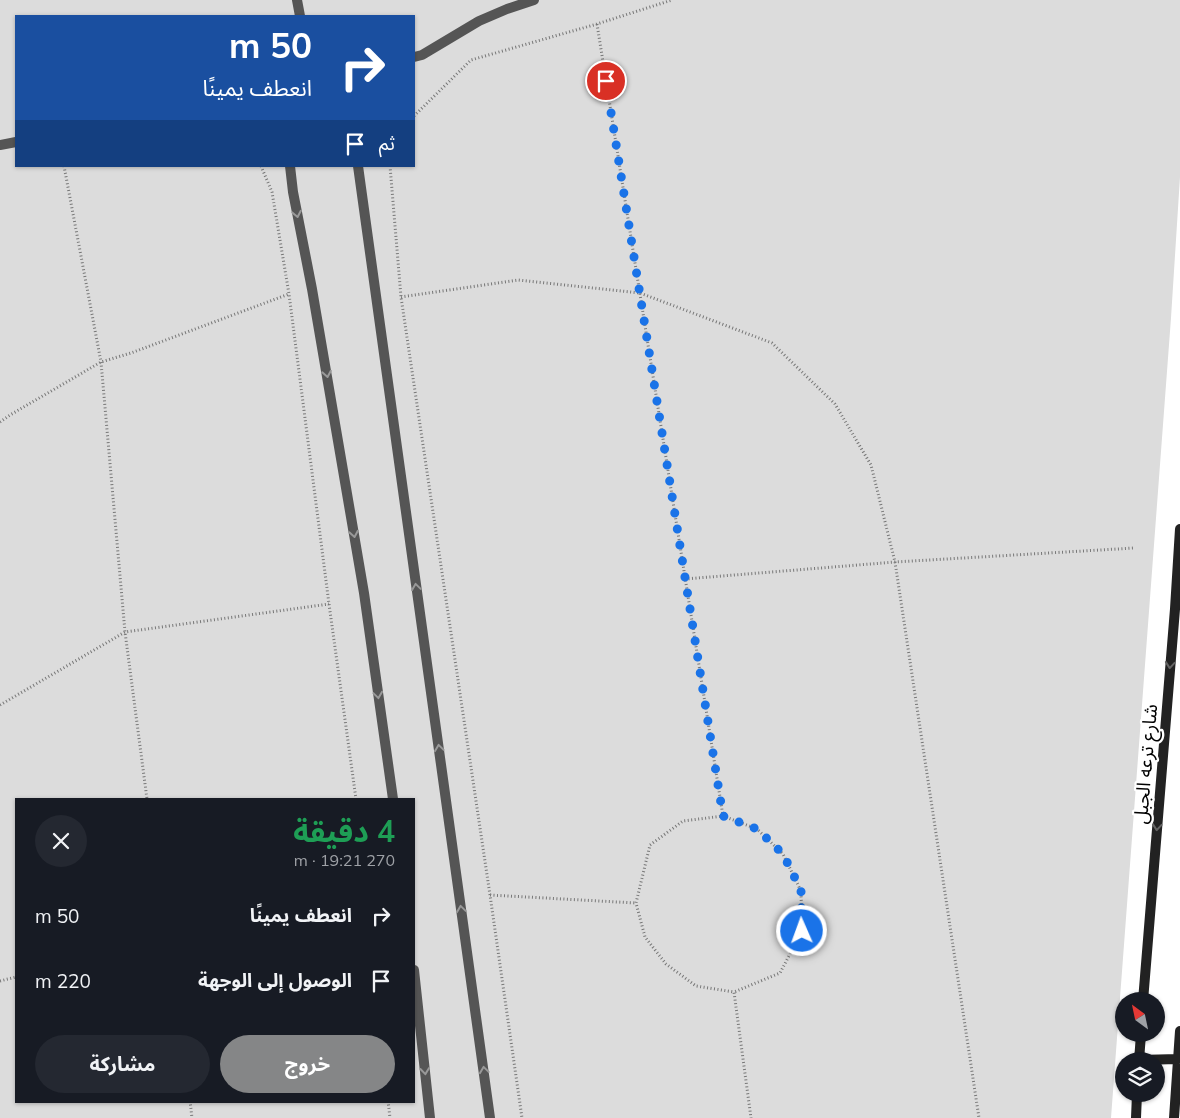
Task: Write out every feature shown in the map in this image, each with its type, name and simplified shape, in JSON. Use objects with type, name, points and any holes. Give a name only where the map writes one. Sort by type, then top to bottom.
[{"type":"main road","name":"شارع ترعه الجبل","points":[[1144,992],[1180,529]]},
{"type":"main road","points":[[1174,1118],[1180,1030]]},
{"type":"main road","points":[[1165,1060],[1178,1059]]},
{"type":"main road","points":[[1136,1118],[1137,1102]]},
{"type":"lane","points":[[297,0],[300,15]]},
{"type":"lane","points":[[416,58],[479,21],[507,8],[534,0]]},
{"type":"lane","points":[[0,145],[15,142]]},
{"type":"lane","points":[[290,167],[364,593],[393,798]]},
{"type":"lane","points":[[358,167],[490,1118]]},
{"type":"lane","points":[[415,979],[430,1118]]},
{"type":"path","points":[[415,115],[471,60],[597,24],[672,0]]},
{"type":"path","points":[[597,24],[723,816]]},
{"type":"path","points":[[64,167],[101,362],[125,632],[147,798]]},
{"type":"path","points":[[261,167],[272,192],[289,294],[328,604],[356,798]]},
{"type":"path","points":[[390,167],[401,297],[522,1118]]},
{"type":"path","points":[[401,297],[518,280],[640,293],[772,343],[835,404],[871,465],[895,562],[979,1118]]},
{"type":"path","points":[[0,422],[10,414],[101,362],[131,353],[289,294]]},
{"type":"path","points":[[685,579],[895,562],[1134,548]]},
{"type":"path","points":[[0,705],[125,632],[328,604]]},
{"type":"path","points":[[723,816],[757,829],[783,854],[801,890],[802,931],[780,973],[734,992],[696,986],[666,964],[645,937],[636,903],[650,845],[683,821],[723,816]]},
{"type":"path","points":[[490,895],[636,903]]},
{"type":"path","points":[[0,981],[15,977]]},
{"type":"path","points":[[734,992],[752,1118]]},
{"type":"path","points":[[190,1103],[192,1118]]},
{"type":"path","points":[[388,1103],[390,1118]]},
{"type":"shaded area","points":[[0,0],[1180,0],[1180,177],[1120,992],[1115,992],[1115,1042],[1117,1042],[1111,1118],[0,1118]]},
{"type":"route","points":[[606,81],[723,816],[757,829],[783,854],[801,890],[802,931]]}]
